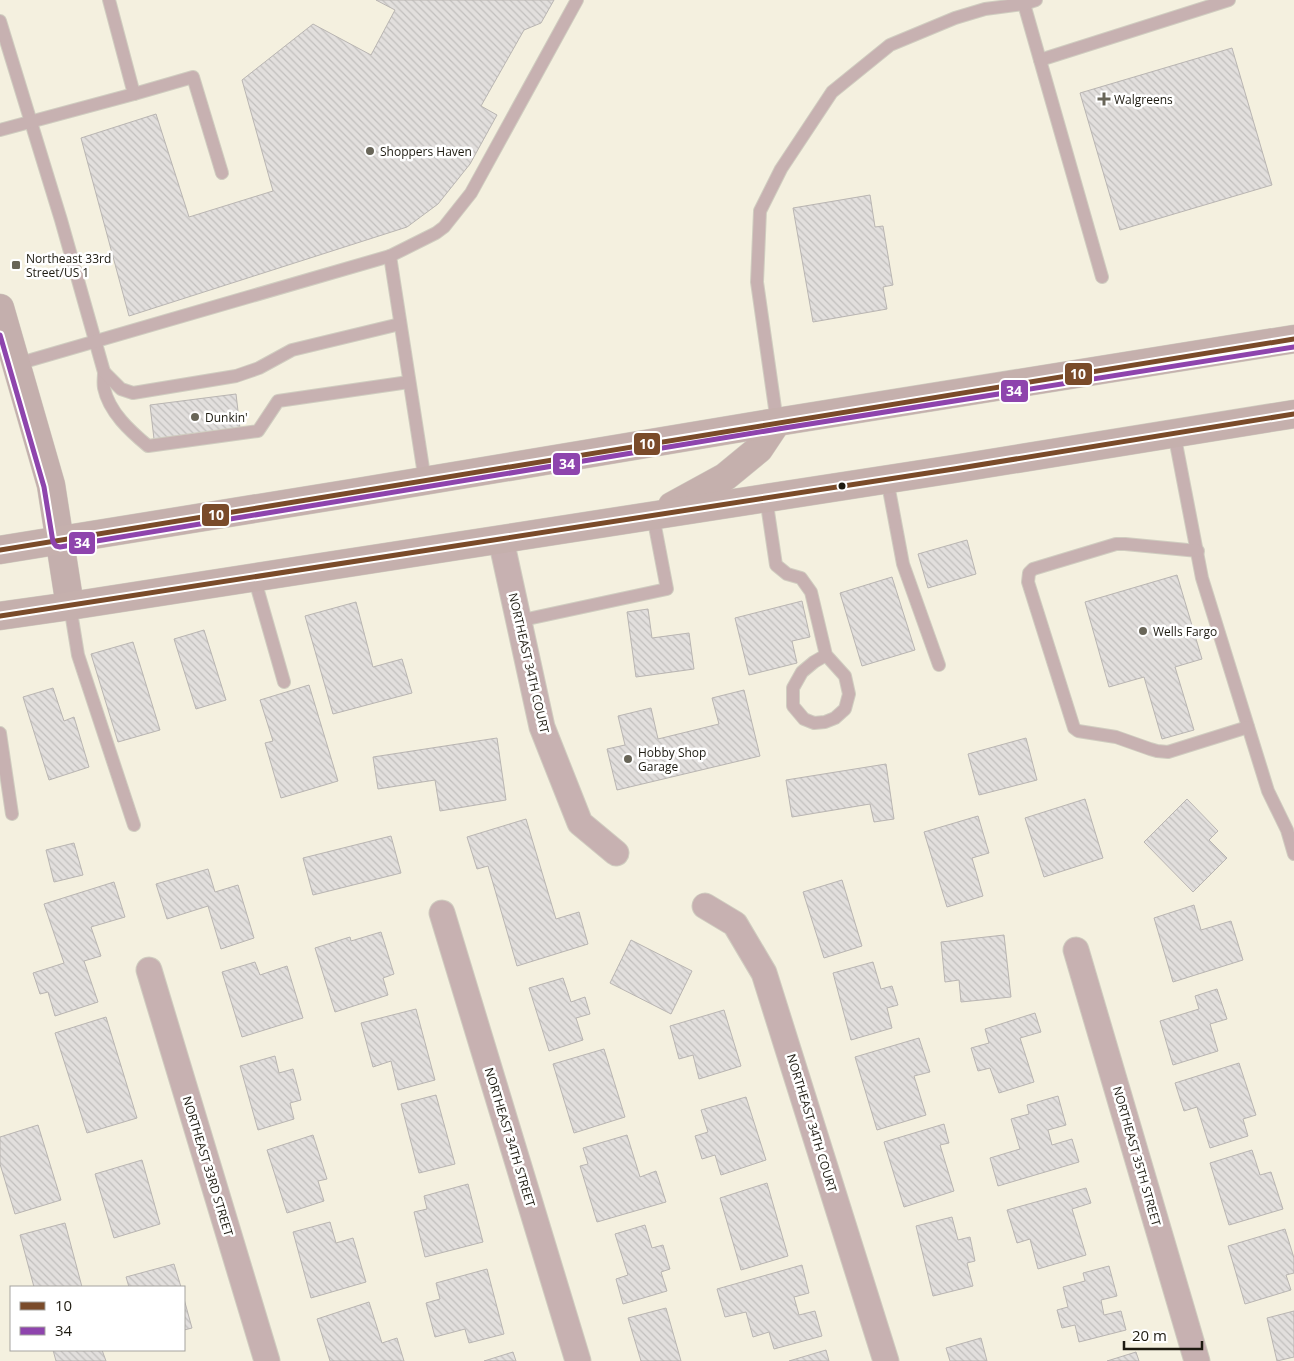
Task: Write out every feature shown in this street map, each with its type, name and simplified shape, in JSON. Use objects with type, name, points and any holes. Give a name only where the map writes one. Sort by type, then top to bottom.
[{"type":"main road","points":[[0,550],[777,422],[1294,340]]},
{"type":"main road","points":[[0,616],[501,540],[1294,414]]},
{"type":"main road","points":[[653,516],[725,477],[759,449],[777,422]]},
{"type":"street","points":[[0,311],[51,485],[70,606]]},
{"type":"street","name":"NORTHEAST 34TH COURT","points":[[501,540],[542,727],[580,823],[616,853]]},
{"type":"street","name":"NORTHEAST 34TH COURT","points":[[705,906],[735,924],[764,973],[886,1361]]},
{"type":"street","name":"NORTHEAST 34TH STREET","points":[[442,913],[578,1361]]},
{"type":"street","name":"NORTHEAST 35TH STREET","points":[[1076,950],[1197,1361]]},
{"type":"street","name":"NORTHEAST 33RD STREET","points":[[149,970],[267,1361]]},
{"type":"lane","points":[[109,0],[134,94]]},
{"type":"lane","points":[[17,364],[390,256],[436,233],[444,227],[471,194],[577,0]]},
{"type":"lane","points":[[1040,60],[1229,0]]},
{"type":"lane","points":[[777,422],[757,282],[760,211],[781,169],[832,92],[890,45],[970,13],[1030,2],[1040,60],[1102,277]]},
{"type":"lane","points":[[0,21],[104,372],[104,387],[111,408],[131,431],[148,446],[258,431],[278,402],[409,382]]},
{"type":"lane","points":[[0,130],[192,77],[222,173]]},
{"type":"lane","points":[[390,256],[425,481]]},
{"type":"lane","points":[[104,372],[121,389],[134,393],[236,376],[259,368],[292,350],[400,324]]},
{"type":"lane","points":[[1174,433],[1202,578],[1268,791],[1290,829],[1294,854]]},
{"type":"lane","points":[[887,479],[903,564],[939,665]]},
{"type":"lane","points":[[766,498],[776,565],[786,574],[801,578],[811,592],[826,655],[845,676],[849,694],[845,708],[835,718],[825,722],[814,722],[804,719],[793,706],[793,688],[802,672],[826,655]]},
{"type":"lane","points":[[518,621],[667,589],[653,516]]},
{"type":"lane","points":[[1198,551],[1116,544],[1033,569],[1029,573],[1028,582],[1074,728],[1078,731],[1116,737],[1157,751],[1168,752],[1248,727]]},
{"type":"lane","points":[[254,577],[284,682]]},
{"type":"lane","points":[[70,606],[78,655],[134,825]]},
{"type":"lane","points":[[0,733],[12,814]]},
{"type":"building","name":"Shoppers Haven","points":[[376,0],[554,0],[541,23],[524,30],[481,106],[497,115],[470,164],[438,204],[407,227],[129,316],[81,138],[156,114],[189,217],[273,191],[242,80],[313,24],[371,55],[395,10]]},
{"type":"building","name":"Walgreens","points":[[1232,48],[1272,185],[1120,230],[1080,93]]},
{"type":"building","points":[[870,195],[875,227],[883,226],[893,285],[883,287],[887,309],[813,322],[793,208]]},
{"type":"building","name":"Dunkin'","points":[[236,394],[240,428],[154,439],[150,405]]},
{"type":"building","points":[[967,540],[976,574],[928,588],[918,554]]},
{"type":"building","name":"Wells Fargo","points":[[1177,575],[1202,659],[1175,667],[1194,730],[1162,739],[1144,677],[1109,687],[1085,602]]},
{"type":"building","points":[[892,577],[915,650],[862,666],[840,593]]},
{"type":"building","points":[[802,601],[810,637],[792,641],[797,663],[749,675],[735,618]]},
{"type":"building","points":[[356,602],[373,667],[402,659],[412,693],[333,714],[305,616]]},
{"type":"building","points":[[648,609],[652,638],[689,633],[694,669],[636,677],[627,612]]},
{"type":"building","points":[[204,630],[226,700],[196,709],[174,639]]},
{"type":"building","points":[[133,642],[160,730],[118,742],[91,654]]},
{"type":"building","points":[[309,685],[338,781],[281,798],[265,743],[273,741],[260,700]]},
{"type":"building","points":[[53,688],[64,721],[74,717],[89,767],[49,780],[23,697]]},
{"type":"building","points":[[744,690],[760,756],[617,790],[607,749],[625,745],[618,716],[651,708],[658,739],[719,724],[712,698]]},
{"type":"building","points":[[497,738],[506,800],[440,811],[435,780],[378,789],[373,757]]},
{"type":"building","points":[[1026,738],[1037,780],[979,795],[968,754]]},
{"type":"building","points":[[886,764],[894,819],[874,822],[870,804],[792,817],[786,780]]},
{"type":"building","points":[[1085,799],[1103,858],[1044,877],[1025,818]]},
{"type":"building","points":[[1187,799],[1218,831],[1209,840],[1227,858],[1193,892],[1144,842]]},
{"type":"building","points":[[978,816],[989,853],[972,858],[983,896],[947,907],[924,832]]},
{"type":"building","points":[[526,819],[556,919],[579,912],[588,944],[517,966],[488,866],[477,869],[467,837]]},
{"type":"building","points":[[391,836],[401,873],[313,895],[303,858]]},
{"type":"building","points":[[74,843],[83,875],[54,882],[46,850]]},
{"type":"building","points":[[208,869],[215,892],[238,885],[254,938],[221,949],[208,906],[167,919],[156,884]]},
{"type":"building","points":[[842,880],[862,946],[824,958],[803,892]]},
{"type":"building","points":[[114,882],[125,917],[91,927],[101,956],[84,961],[98,1002],[55,1016],[48,992],[40,994],[33,973],[64,963],[44,904]]},
{"type":"building","points":[[1194,905],[1201,930],[1231,921],[1243,960],[1173,982],[1154,918]]},
{"type":"building","points":[[381,932],[394,974],[383,978],[388,995],[335,1012],[315,948],[350,937],[351,941]]},
{"type":"building","points":[[1004,935],[1011,997],[961,1002],[959,980],[945,982],[941,942]]},
{"type":"building","points":[[631,940],[692,971],[671,1014],[610,983]]},
{"type":"building","points":[[255,962],[260,975],[287,966],[303,1018],[242,1037],[222,972]]},
{"type":"building","points":[[873,962],[881,989],[892,986],[898,1005],[887,1008],[892,1028],[851,1040],[833,973]]},
{"type":"building","points":[[563,978],[571,1002],[585,997],[590,1014],[576,1018],[583,1040],[549,1051],[529,988]]},
{"type":"building","points":[[1217,989],[1227,1019],[1210,1024],[1218,1051],[1173,1065],[1160,1021],[1199,1009],[1195,996]]},
{"type":"building","points":[[416,1009],[435,1080],[398,1090],[391,1061],[373,1067],[361,1023]]},
{"type":"building","points":[[724,1010],[741,1066],[699,1079],[693,1055],[679,1059],[670,1026]]},
{"type":"building","points":[[1035,1013],[1041,1032],[1020,1038],[1034,1082],[999,1093],[990,1068],[978,1071],[971,1048],[989,1043],[985,1029]]},
{"type":"building","points":[[106,1017],[137,1118],[87,1133],[55,1033]]},
{"type":"building","points":[[919,1038],[930,1072],[914,1076],[926,1115],[877,1130],[855,1057]]},
{"type":"building","points":[[604,1049],[625,1117],[574,1133],[553,1064]]},
{"type":"building","points":[[275,1056],[279,1073],[293,1069],[301,1100],[290,1103],[294,1119],[258,1130],[240,1066]]},
{"type":"building","points":[[1239,1063],[1256,1115],[1243,1119],[1248,1136],[1210,1148],[1197,1107],[1184,1111],[1175,1083]]},
{"type":"building","points":[[436,1095],[455,1164],[419,1173],[401,1104]]},
{"type":"building","points":[[1058,1096],[1066,1125],[1048,1130],[1052,1145],[1072,1139],[1079,1162],[998,1186],[990,1158],[1020,1149],[1011,1119],[1029,1114],[1027,1105]]},
{"type":"building","points":[[746,1097],[766,1160],[721,1175],[715,1155],[702,1159],[695,1136],[708,1132],[701,1110]]},
{"type":"building","points":[[944,1124],[949,1143],[940,1145],[954,1191],[904,1207],[884,1142]]},
{"type":"building","points":[[38,1125],[61,1200],[15,1214],[0,1164],[0,1137]]},
{"type":"building","points":[[313,1135],[327,1179],[318,1181],[324,1201],[287,1213],[267,1150]]},
{"type":"building","points":[[627,1135],[640,1177],[656,1171],[666,1202],[597,1222],[580,1166],[588,1164],[583,1148]]},
{"type":"building","points":[[1252,1150],[1260,1175],[1271,1172],[1283,1209],[1229,1225],[1210,1163]]},
{"type":"building","points":[[142,1160],[160,1224],[114,1238],[95,1174]]},
{"type":"building","points":[[767,1183],[788,1256],[741,1270],[720,1198]]},
{"type":"building","points":[[468,1184],[483,1242],[425,1257],[414,1212],[427,1209],[424,1196]]},
{"type":"building","points":[[1086,1188],[1091,1203],[1072,1209],[1086,1255],[1038,1269],[1030,1239],[1017,1243],[1007,1210]]},
{"type":"building","points":[[952,1217],[958,1240],[970,1237],[975,1261],[967,1263],[973,1286],[933,1296],[916,1226]]},
{"type":"building","points":[[330,1222],[336,1243],[353,1238],[366,1282],[311,1298],[293,1232]]},
{"type":"building","points":[[65,1223],[82,1286],[34,1286],[20,1235]]},
{"type":"building","points":[[645,1225],[652,1248],[663,1245],[670,1269],[661,1272],[667,1291],[623,1304],[616,1279],[628,1275],[615,1234]]},
{"type":"building","points":[[1285,1229],[1294,1258],[1294,1273],[1286,1275],[1291,1290],[1245,1304],[1228,1246]]},
{"type":"building","points":[[174,1264],[181,1286],[129,1286],[126,1277]]},
{"type":"building","points":[[802,1265],[809,1293],[794,1297],[799,1315],[815,1311],[822,1336],[774,1349],[769,1332],[753,1337],[746,1312],[725,1317],[717,1289]]},
{"type":"building","points":[[1109,1266],[1117,1296],[1101,1300],[1104,1315],[1121,1311],[1126,1330],[1079,1342],[1075,1325],[1062,1328],[1057,1310],[1068,1307],[1063,1287],[1085,1281],[1083,1273]]},
{"type":"building","points":[[487,1269],[504,1334],[469,1343],[465,1329],[435,1337],[426,1303],[440,1299],[436,1283]]},
{"type":"building","points":[[369,1302],[382,1343],[397,1338],[404,1361],[330,1361],[317,1319]]},
{"type":"building","points":[[185,1303],[192,1328],[185,1330]]},
{"type":"building","points":[[666,1308],[681,1361],[641,1361],[628,1318]]},
{"type":"building","points":[[1294,1311],[1294,1357],[1277,1361],[1267,1318]]},
{"type":"building","points":[[981,1338],[987,1361],[950,1361],[946,1348]]},
{"type":"building","points":[[826,1350],[829,1361],[789,1361]]},
{"type":"building","points":[[53,1351],[102,1351],[106,1361],[56,1361]]},
{"type":"building","points":[[513,1352],[516,1361],[484,1361]]},
{"type":"building","points":[[1136,1352],[1139,1361],[1107,1361]]},
{"type":"transit line","name":"34","points":[[0,335],[44,487],[53,542],[56,546],[60,547],[778,429],[1294,347]]},
{"type":"transit line","name":"10","points":[[0,550],[1294,339]]},
{"type":"transit line","name":"10","points":[[0,616],[954,469],[1294,414]]},
{"type":"place","name":"Walgreens","points":[[1104,99]]},
{"type":"place","name":"Shoppers Haven","points":[[370,151]]},
{"type":"place","name":"Northeast 33rd Street/US 1","points":[[16,265]]},
{"type":"place","name":"Dunkin'","points":[[195,417]]},
{"type":"place","name":"Wells Fargo","points":[[1143,631]]},
{"type":"place","name":"Hobby Shop Garage","points":[[628,759]]}]
